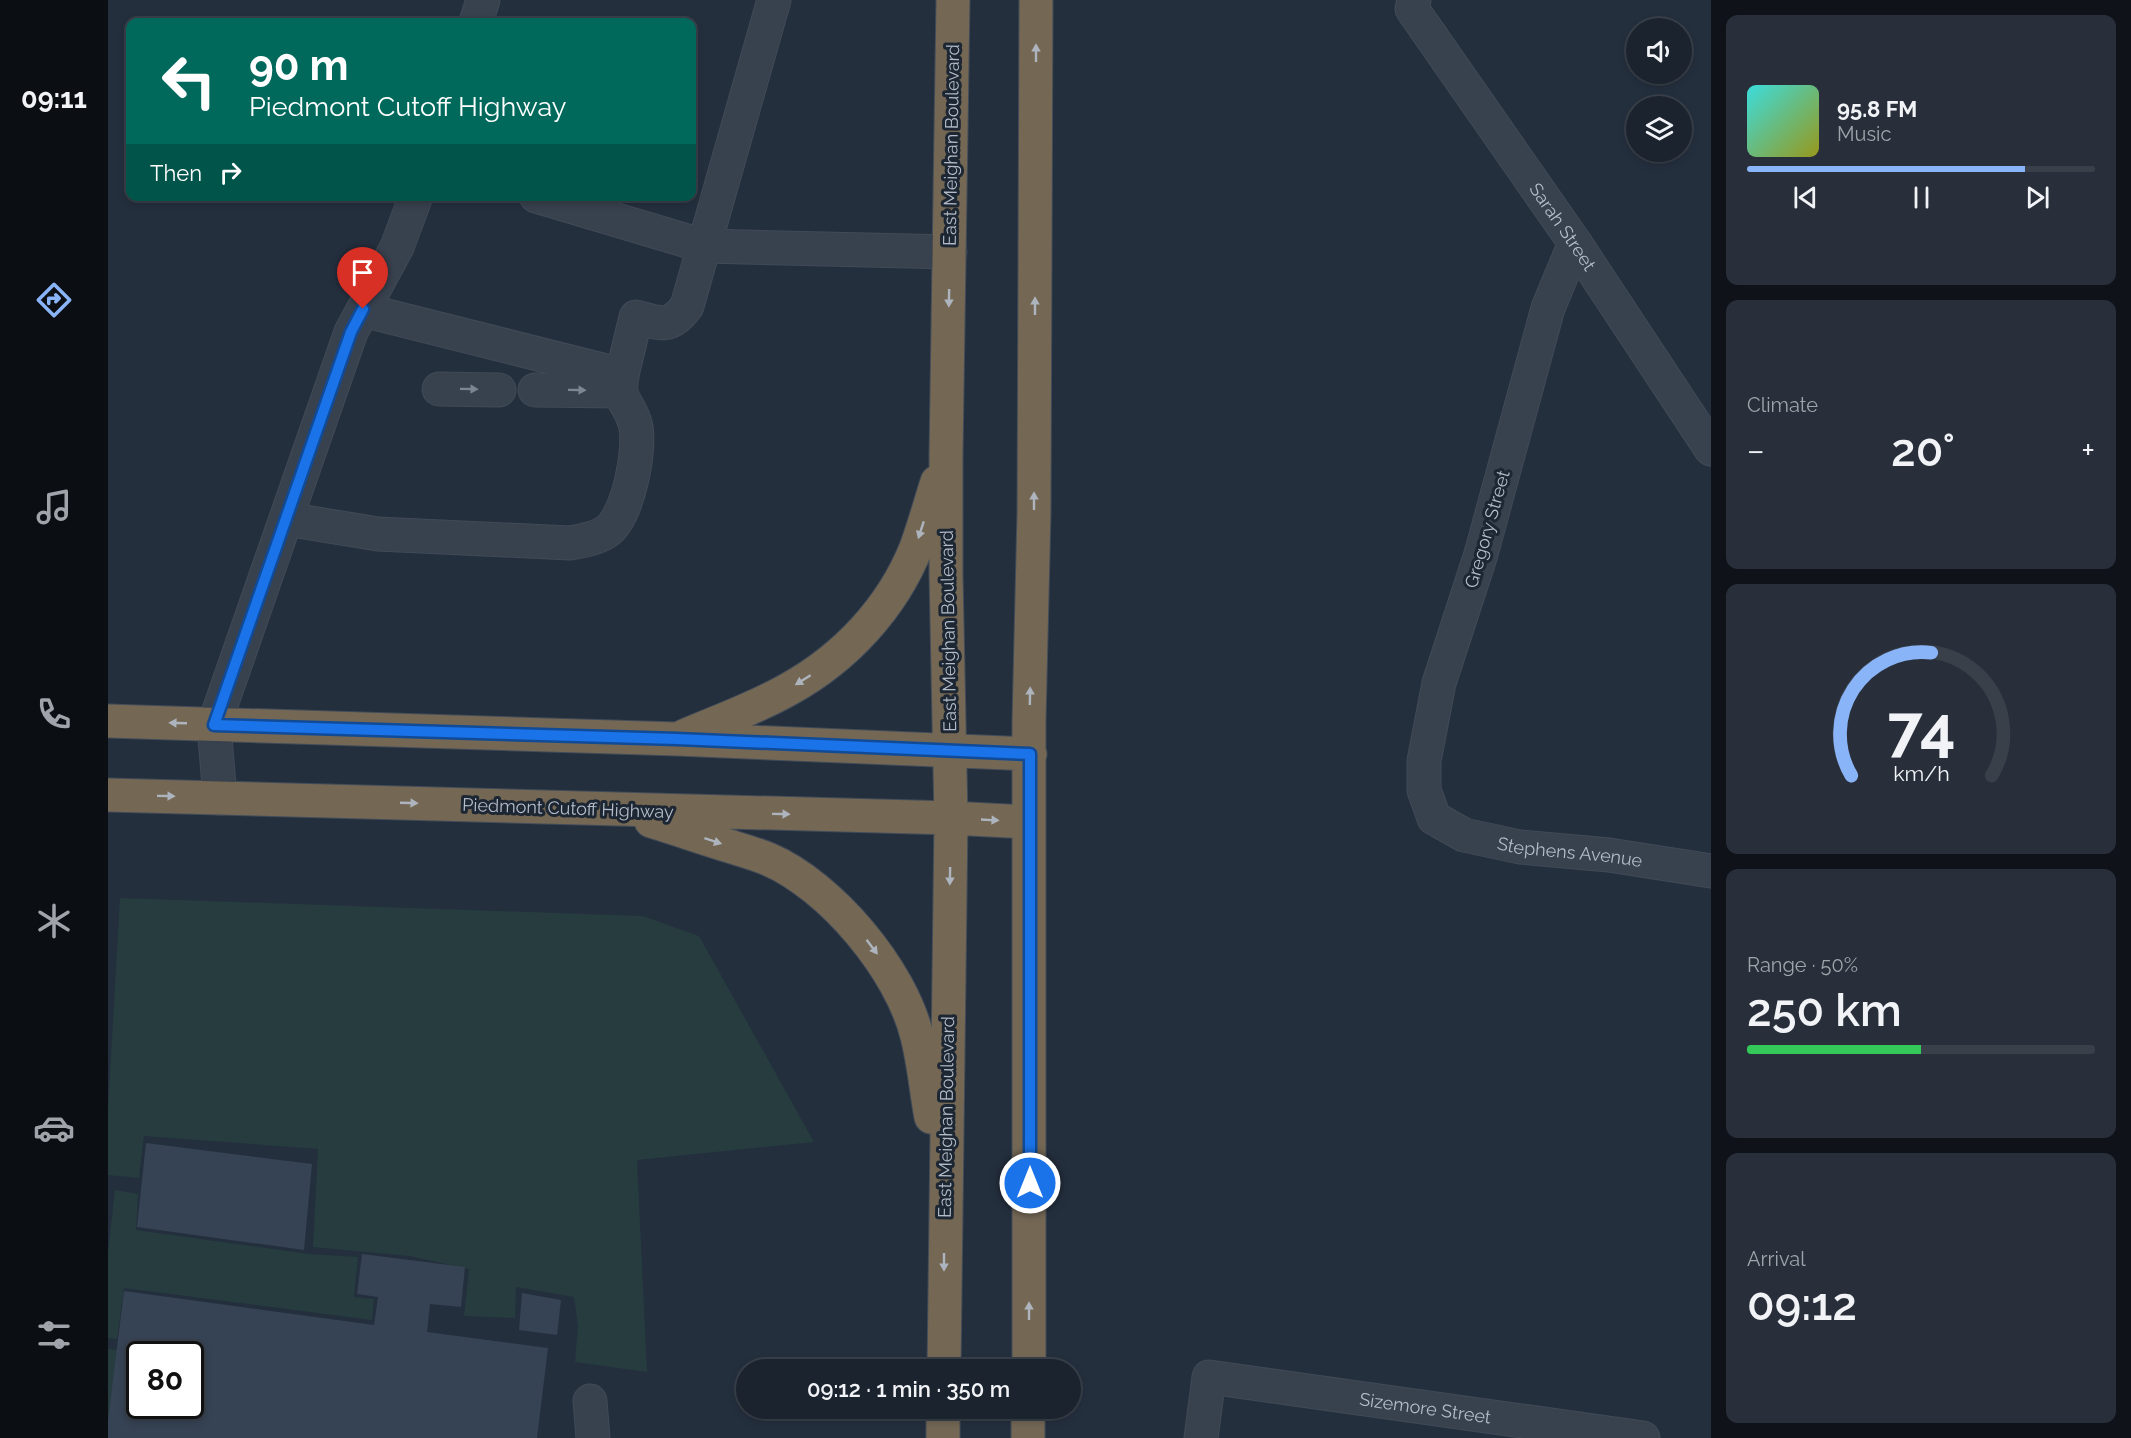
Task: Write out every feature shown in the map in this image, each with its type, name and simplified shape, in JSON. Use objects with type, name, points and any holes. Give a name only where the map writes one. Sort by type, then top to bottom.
[{"type":"highway","name":"East Meighan Boulevard","points":[[944,1359],[951,818],[946,586],[946,454],[953,0]]},
{"type":"highway","points":[[1029,1359],[1029,822],[1034,500],[1036,0]]},
{"type":"highway","points":[[677,739],[789,690],[820,670],[849,646],[887,601],[915,548],[946,454]]},
{"type":"highway","points":[[108,721],[677,739],[1030,754]]},
{"type":"highway","name":"Piedmont Cutoff Highway","points":[[108,795],[1029,822]]},
{"type":"highway","points":[[618,810],[769,859],[799,877],[826,898],[873,948],[906,1005],[917,1035],[945,1204]]},
{"type":"highway","points":[[943,1419],[943,1438]]},
{"type":"highway","points":[[1028,1419],[1028,1438]]},
{"type":"street","points":[[477,18],[483,0]]},
{"type":"street","points":[[286,519],[378,534],[570,543],[590,539],[607,531],[618,519],[628,494],[636,450],[635,424],[621,383],[636,317],[666,324],[678,318],[687,306],[774,0]]},
{"type":"street","name":"Sarah Street","points":[[1413,5],[1575,243],[1711,449]]},
{"type":"street","points":[[220,798],[214,725],[351,332],[397,247],[414,201]]},
{"type":"street","points":[[553,201],[704,246],[950,252]]},
{"type":"street","name":"Gregory Street","points":[[1434,818],[1424,790],[1424,761],[1439,683],[1481,554],[1548,308],[1575,243]]},
{"type":"street","points":[[363,309],[621,383]]},
{"type":"street","points":[[535,390],[621,383]]},
{"type":"street","points":[[439,389],[500,390]]},
{"type":"street","name":"Stephens Avenue","points":[[1434,818],[1464,835],[1520,847],[1609,855],[1711,871]]},
{"type":"street","name":"Sizemore Street","points":[[1201,1438],[1209,1377],[1643,1438]]},
{"type":"street","points":[[590,1401],[593,1438]]},
{"type":"green space","points":[[120,898],[643,916],[699,936],[814,1142],[637,1160],[647,1372],[575,1362],[578,1326],[574,1297],[516,1287],[515,1318],[464,1316],[469,1269],[409,1256],[313,1247],[318,1149],[144,1136],[139,1178],[108,1175],[108,1109]]},
{"type":"green space","points":[[115,1190],[138,1194],[136,1230],[309,1254],[358,1257],[354,1297],[374,1299],[372,1320],[124,1288],[117,1339],[108,1338],[108,1251]]},
{"type":"green space","points":[[108,1349],[118,1350],[108,1436]]},
{"type":"building","points":[[146,1143],[312,1164],[304,1250],[137,1227]]},
{"type":"building","points":[[362,1254],[465,1267],[461,1307],[430,1304],[427,1332],[548,1348],[537,1438],[108,1438],[108,1420],[124,1291],[374,1325],[378,1297],[357,1294]]},
{"type":"building","points":[[522,1293],[561,1300],[557,1335],[519,1330]]},
{"type":"route","points":[[363,309],[351,332],[214,725],[677,739],[1030,754],[1030,1183]]}]
